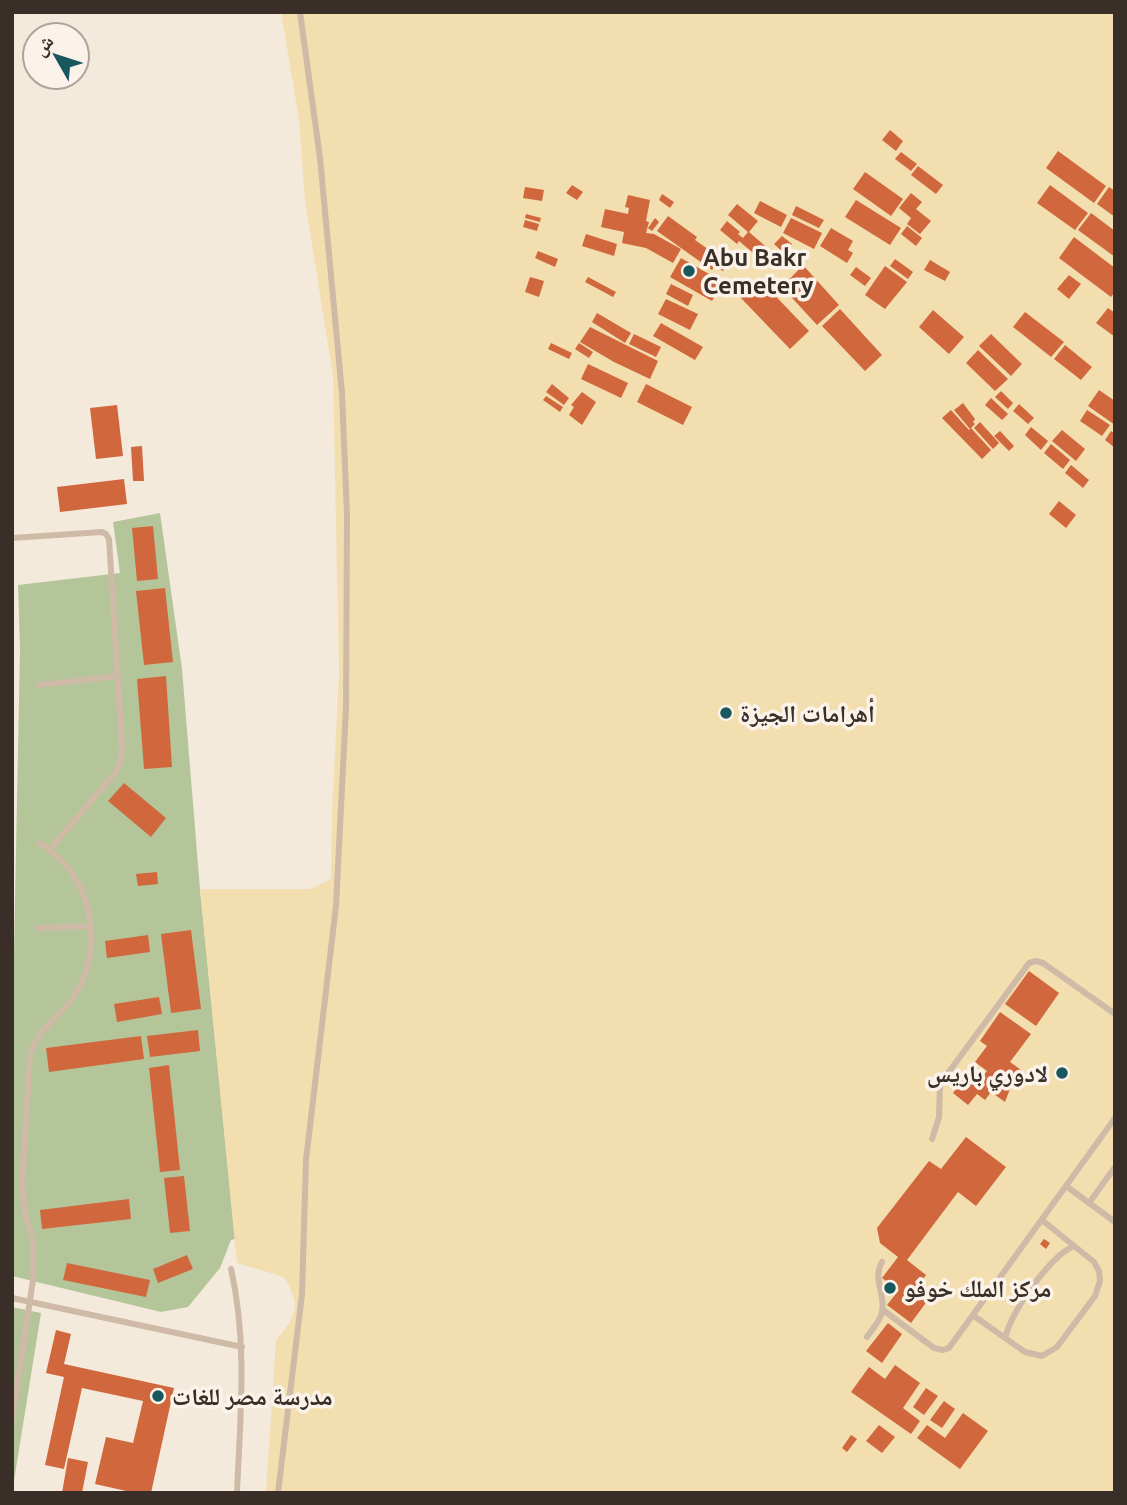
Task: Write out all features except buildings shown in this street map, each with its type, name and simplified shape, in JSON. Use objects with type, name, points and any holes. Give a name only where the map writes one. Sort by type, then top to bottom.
[{"type":"lane","points":[[278,1493],[302,1294],[306,1160],[336,906],[346,708],[347,515],[342,393],[320,159],[300,12]]},
{"type":"lane","points":[[12,538],[100,532],[107,535],[122,753],[119,767],[50,849]]},
{"type":"lane","points":[[38,685],[118,676]]},
{"type":"lane","points":[[12,1420],[30,1302],[34,1254],[24,1214],[22,1184],[30,1056],[37,1037],[63,1011],[81,983],[91,954],[91,926],[83,891],[71,868],[39,843]]},
{"type":"lane","points":[[39,928],[91,926]]},
{"type":"lane","points":[[932,1139],[938,1123],[942,1081],[1029,963],[1043,963],[1115,1014]]},
{"type":"lane","points":[[883,1310],[934,1349],[943,1350],[952,1345],[1115,1118]]},
{"type":"lane","points":[[1089,1203],[1115,1167]]},
{"type":"lane","points":[[1066,1186],[1115,1222]]},
{"type":"lane","points":[[974,1316],[1025,1352],[1036,1356],[1053,1352],[1095,1296],[1100,1281],[1094,1262],[1042,1220]]},
{"type":"lane","points":[[1005,1338],[1014,1314],[1050,1264],[1060,1253],[1074,1246]]},
{"type":"lane","points":[[867,1336],[883,1310],[878,1274],[882,1262]]},
{"type":"lane","points":[[231,1269],[239,1308],[242,1347],[237,1493]]},
{"type":"lane","points":[[12,1298],[242,1347]]},
{"type":"green space","points":[[160,513],[182,669],[200,889],[235,1239],[231,1240],[220,1268],[188,1307],[161,1312],[12,1276],[12,1052],[20,649],[18,585],[120,573],[113,522]]},
{"type":"green space","points":[[12,1307],[41,1313],[12,1493]]},
{"type":"sand","name":"أهرامات الجيزة","points":[[281,12],[1115,12],[1115,1493],[266,1493],[276,1340],[293,1317],[295,1303],[284,1277],[237,1263],[200,889],[310,889],[331,879],[339,674],[333,376],[305,201],[299,120]]},
{"type":"place","name":"Abu Bakr Cemetery","points":[[689,271]]},
{"type":"place","name":"أهرامات الجيزة","points":[[726,713]]},
{"type":"place","name":"لادوري باريس","points":[[1062,1073]]},
{"type":"place","name":"مركز الملك خوفو","points":[[890,1288]]},
{"type":"place","name":"مدرسة مصر للغات","points":[[158,1396]]}]
